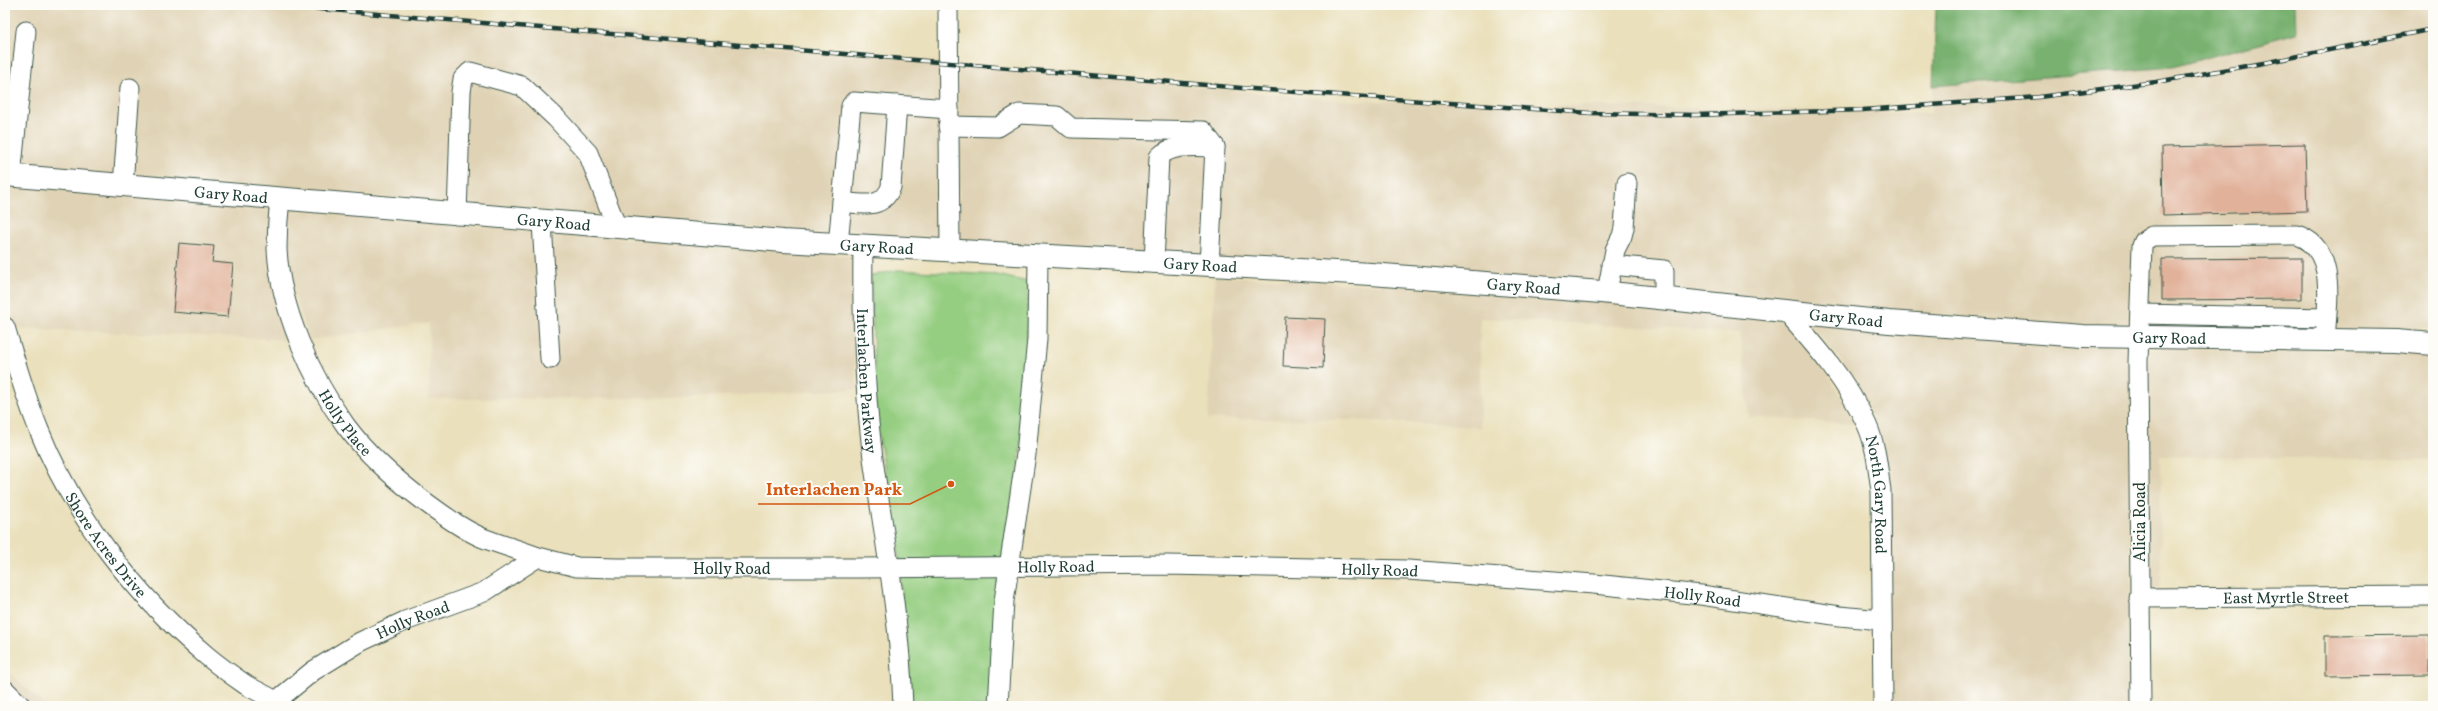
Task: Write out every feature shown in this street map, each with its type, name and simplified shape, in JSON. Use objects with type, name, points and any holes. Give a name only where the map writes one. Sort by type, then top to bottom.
[{"type":"main road","name":"Gary Road","points":[[8,175],[617,228],[1038,257],[1371,274],[1607,292],[1904,324],[2083,336],[2396,341]]},
{"type":"main road","points":[[2396,341],[2433,336]]},
{"type":"main road","points":[[2396,341],[2433,344]]},
{"type":"street","points":[[948,5],[950,251]]},
{"type":"street","points":[[8,175],[26,31]]},
{"type":"street","points":[[457,215],[461,92],[463,78],[470,72],[522,86],[556,118],[588,153],[617,228]]},
{"type":"street","points":[[123,185],[130,88]]},
{"type":"street","points":[[838,244],[851,106],[854,102],[897,105],[949,118],[998,127],[1019,114],[1057,116],[1071,128],[1203,130],[1215,147],[1209,266]]},
{"type":"street","points":[[842,202],[875,204],[882,201],[888,194],[891,187],[897,105]]},
{"type":"street","points":[[1154,263],[1159,157],[1163,152],[1174,149],[1215,147]]},
{"type":"street","points":[[1607,292],[1615,250],[1622,236],[1627,183]]},
{"type":"street","name":"Holly Place","points":[[280,198],[277,251],[286,296],[299,340],[318,381],[346,426],[375,458],[408,489],[445,516],[483,538],[538,557]]},
{"type":"street","points":[[542,222],[550,359]]},
{"type":"street","name":"Alicia Road","points":[[2140,706],[2140,337],[2142,246],[2144,240],[2152,236],[2297,235],[2308,238],[2322,254],[2326,268],[2326,318]]},
{"type":"street","name":"Interlachen Parkway","points":[[863,246],[862,333],[866,394],[874,466],[891,568],[901,659],[903,706]]},
{"type":"street","points":[[998,706],[1009,566],[1026,454],[1037,339],[1038,257]]},
{"type":"street","points":[[1611,265],[1664,270],[1664,298]]},
{"type":"street","name":"North Gary Road","points":[[1785,311],[1835,368],[1867,426],[1877,463],[1881,491],[1883,706]]},
{"type":"street","points":[[2141,314],[2326,318],[2326,340]]},
{"type":"street","points":[[2236,316],[2237,339]]},
{"type":"street","name":"Shore Acres Drive","points":[[5,327],[39,430],[60,475],[88,521],[120,566],[160,612],[208,656],[276,704]]},
{"type":"street","name":"Holly Road","points":[[276,704],[314,671],[360,642],[425,612],[484,592],[538,557],[577,567],[891,568],[1009,566],[1275,566],[1437,571],[1587,583],[1693,594],[1840,616],[1881,620]]},
{"type":"street","name":"East Myrtle Street","points":[[2140,598],[2433,596]]},
{"type":"street","points":[[5,690],[21,706]]},
{"type":"shaded area","points":[[5,5],[323,5],[941,62],[941,240],[784,231],[5,165]]},
{"type":"shaded area","points":[[2295,5],[2433,5],[2433,326],[2396,331],[2083,326],[1890,312],[1789,301],[1785,296],[1782,300],[960,241],[958,64],[1335,100],[1931,113],[1933,86],[2173,67],[2295,33]]},
{"type":"shaded area","points":[[5,185],[270,207],[290,340],[15,328],[5,269]]},
{"type":"shaded area","points":[[288,209],[467,226],[854,256],[853,333],[857,389],[683,398],[429,399],[429,323],[309,340],[294,294],[286,250]]},
{"type":"shaded area","points":[[1215,276],[1370,284],[1600,302],[1781,320],[1828,374],[1856,424],[1749,417],[1740,333],[1480,318],[1480,427],[1354,420],[1208,419]]},
{"type":"shaded area","points":[[1809,323],[2131,347],[2131,706],[1892,706],[1876,423],[1842,362]]},
{"type":"shaded area","points":[[2148,348],[2396,351],[2433,354],[2433,460],[2161,456],[2160,589],[2148,589]]},
{"type":"shaded area","points":[[5,669],[47,706],[5,706]]},
{"type":"green space","points":[[1936,5],[2295,5],[2296,33],[2173,67],[1933,86]]},
{"type":"green space","points":[[897,270],[997,275],[1028,282],[1025,404],[994,706],[910,706],[898,548],[876,419],[871,276]]},
{"type":"building","points":[[2305,144],[2307,211],[2163,215],[2162,147]]},
{"type":"building","points":[[179,243],[214,246],[212,262],[233,264],[228,317],[173,312]]},
{"type":"building","points":[[2302,258],[2302,299],[2162,300],[2162,259]]},
{"type":"building","points":[[1285,317],[1325,319],[1323,368],[1283,366]]},
{"type":"building","points":[[2430,635],[2430,675],[2325,676],[2325,636]]},
{"type":"railway","points":[[274,5],[1253,89],[1590,113],[1696,115],[1863,110],[2039,97],[2156,82],[2269,62],[2433,29]]},
{"type":"place","name":"Interlachen Park","points":[[951,484]]}]
